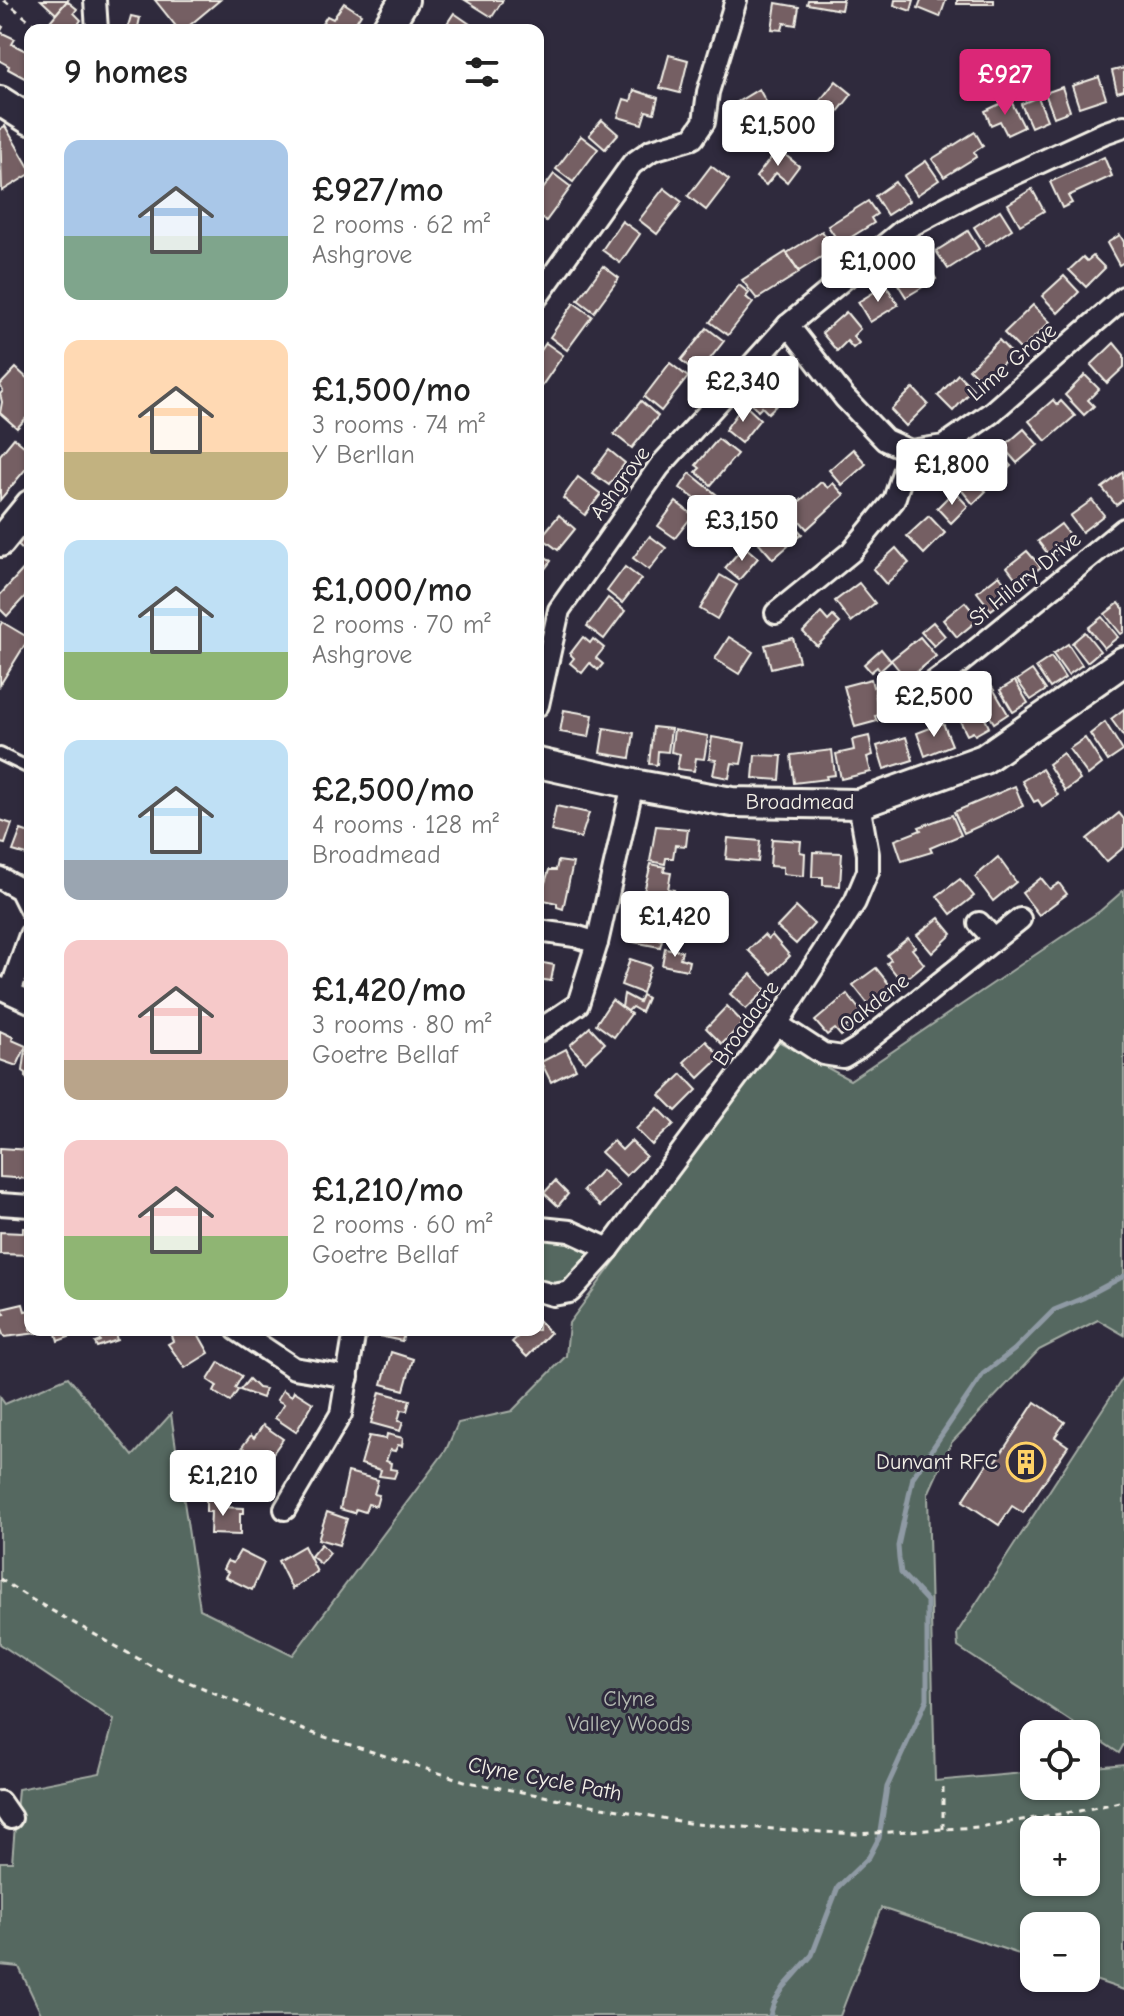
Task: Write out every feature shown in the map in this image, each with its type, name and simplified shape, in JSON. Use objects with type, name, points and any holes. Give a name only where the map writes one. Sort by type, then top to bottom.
[{"type":"street","points":[[95,0],[97,24]]},
{"type":"street","points":[[390,24],[404,0]]},
{"type":"street","points":[[544,288],[632,164],[652,150],[693,138],[704,122],[708,92],[736,0]]},
{"type":"street","points":[[0,101],[24,116]]},
{"type":"street","name":"Ashgrove","points":[[544,678],[559,610],[659,467],[788,325],[903,230],[985,187],[1124,126]]},
{"type":"street","name":"Lime Grove","points":[[910,451],[944,446],[991,413],[1124,297]]},
{"type":"street","points":[[776,613],[851,552],[877,521],[894,500],[910,451],[885,440],[845,398],[788,325]]},
{"type":"street","points":[[0,542],[24,512]]},
{"type":"street","name":"St Hilary Drive","points":[[908,701],[951,659],[1124,529]]},
{"type":"street","name":"Broadmead","points":[[544,764],[732,802],[859,804],[984,759],[1124,661]]},
{"type":"street","points":[[544,1027],[578,1004],[597,943],[633,784]]},
{"type":"street","name":"Broadacre","points":[[544,1293],[553,1295],[570,1292],[609,1249],[777,1024],[855,902],[868,871],[859,804]]},
{"type":"street","points":[[0,878],[20,889],[24,897]]},
{"type":"street","name":"Oakdene","points":[[777,1024],[823,1054],[843,1057],[858,1048],[986,931],[1020,919]]},
{"type":"street","points":[[544,932],[597,943]]},
{"type":"street","points":[[24,948],[5,990],[24,999]]},
{"type":"street","points":[[0,1204],[24,1206]]},
{"type":"street","points":[[544,1228],[570,1231],[609,1249]]},
{"type":"street","points":[[246,1336],[294,1368],[348,1377]]},
{"type":"street","points":[[283,1511],[341,1414],[354,1336]]},
{"type":"lane","points":[[0,754],[24,766]]},
{"type":"path","points":[[4,0],[34,24]]},
{"type":"path","name":"Clyne Cycle Path","points":[[0,1579],[155,1668],[306,1731],[468,1782],[694,1824],[876,1833],[992,1825],[1124,1801]]},
{"type":"path","points":[[943,1781],[943,1829]]},
{"type":"green space","name":"Clyne Valley Woods","points":[[1124,890],[1124,1335],[1098,1320],[1039,1350],[951,1443],[928,1494],[935,1781],[1020,1773],[1020,1800],[1100,1800],[1100,1767],[1124,1764],[1124,1990],[1100,1982],[1100,1912],[1020,1912],[1020,1954],[881,1908],[840,2016],[42,2016],[19,1967],[0,1965],[0,1862],[12,1862],[18,1789],[100,1773],[114,1720],[0,1644],[0,1397],[5,1404],[68,1377],[133,1456],[171,1414],[200,1609],[293,1655],[446,1450],[458,1423],[512,1411],[566,1356],[569,1323],[778,1041],[850,1080],[1100,911]]},
{"type":"green space","points":[[544,1233],[609,1249],[570,1292],[544,1291]]},
{"type":"green space","points":[[1124,1376],[1124,1744],[1119,1753],[1100,1740],[1100,1720],[1069,1720],[958,1647],[957,1633]]},
{"type":"building","points":[[41,0],[68,0],[56,14]]},
{"type":"building","points":[[155,0],[220,0],[191,24],[174,24]]},
{"type":"building","points":[[465,0],[503,0],[492,17]]},
{"type":"building","points":[[808,0],[843,0],[841,10],[807,4]]},
{"type":"building","points":[[895,0],[914,0],[911,11],[894,5]]},
{"type":"building","points":[[921,0],[946,0],[940,17],[918,8]]},
{"type":"building","points":[[957,0],[994,0],[994,4],[957,4]]},
{"type":"building","points":[[67,1],[77,9],[74,13],[81,20],[78,24],[48,24]]},
{"type":"building","points":[[344,3],[361,14],[355,24],[322,24],[327,16],[333,19]]},
{"type":"building","points":[[776,3],[799,7],[796,25],[784,23],[782,30],[772,29]]},
{"type":"building","points":[[454,13],[470,24],[447,24]]},
{"type":"building","points":[[131,16],[140,18],[139,24],[129,24]]},
{"type":"building","points":[[0,32],[15,39],[12,44],[24,50],[24,78],[8,69],[9,66],[0,61]]},
{"type":"building","points":[[669,55],[688,60],[680,93],[660,88]]},
{"type":"building","points":[[1124,68],[1124,90],[1117,92],[1112,71]]},
{"type":"building","points":[[1099,77],[1106,98],[1079,107],[1072,86]]},
{"type":"building","points":[[836,81],[852,94],[818,137],[806,128],[819,112],[814,108]]},
{"type":"building","points":[[1062,87],[1070,111],[1054,117],[1045,93]]},
{"type":"building","points":[[759,89],[772,113],[756,124],[744,111],[739,130],[731,127],[736,103]]},
{"type":"building","points":[[634,90],[658,98],[654,113],[646,111],[642,124],[618,117],[624,99],[631,101]]},
{"type":"building","points":[[1038,97],[1047,120],[1031,127],[1021,104]]},
{"type":"building","points":[[1010,99],[1024,127],[1007,135],[1000,121],[991,125],[985,111]]},
{"type":"building","points":[[602,120],[618,134],[605,149],[589,135]]},
{"type":"building","points":[[5,126],[24,159],[24,178],[2,191],[0,129]]},
{"type":"building","points":[[975,132],[983,146],[974,152],[976,157],[944,177],[932,159]]},
{"type":"building","points":[[581,136],[598,149],[573,182],[556,169]]},
{"type":"building","points":[[778,149],[799,166],[787,182],[776,173],[766,185],[756,177]]},
{"type":"building","points":[[1104,157],[1112,176],[1068,196],[1072,203],[1062,208],[1050,182]]},
{"type":"building","points":[[926,161],[939,180],[917,195],[904,176]]},
{"type":"building","points":[[711,166],[729,180],[706,210],[688,196]]},
{"type":"building","points":[[554,174],[571,187],[546,221],[544,220],[544,188]]},
{"type":"building","points":[[895,182],[909,201],[887,215],[875,196]]},
{"type":"building","points":[[664,188],[682,202],[657,234],[639,220]]},
{"type":"building","points":[[1032,189],[1044,211],[1020,225],[1008,204]]},
{"type":"building","points":[[868,201],[877,214],[871,218],[874,223],[840,244],[828,226]]},
{"type":"building","points":[[1000,210],[1012,229],[986,246],[974,227]]},
{"type":"building","points":[[622,221],[640,234],[620,263],[602,250]]},
{"type":"building","points":[[822,231],[834,249],[799,271],[787,253]]},
{"type":"building","points":[[968,231],[979,249],[948,269],[936,251]]},
{"type":"building","points":[[1120,235],[1124,242],[1124,262],[1119,265],[1107,243]]},
{"type":"building","points":[[786,252],[799,273],[757,299],[742,280]]},
{"type":"building","points":[[1093,256],[1105,268],[1086,287],[1069,270],[1083,257],[1087,261]]},
{"type":"building","points":[[924,259],[936,279],[906,297],[894,278]]},
{"type":"building","points":[[603,266],[619,278],[594,312],[578,300]]},
{"type":"building","points":[[1064,276],[1079,292],[1058,313],[1042,296]]},
{"type":"building","points":[[739,285],[749,293],[746,297],[753,303],[728,335],[710,322]]},
{"type":"building","points":[[886,285],[898,305],[870,322],[858,302]]},
{"type":"building","points":[[574,303],[592,316],[567,350],[550,337]]},
{"type":"building","points":[[1033,305],[1050,322],[1021,350],[1004,333]]},
{"type":"building","points":[[846,312],[860,329],[853,336],[859,343],[853,348],[847,341],[837,351],[822,333]]},
{"type":"building","points":[[707,328],[724,341],[698,374],[681,360]]},
{"type":"building","points":[[999,340],[1012,354],[983,383],[969,369]]},
{"type":"building","points":[[546,343],[563,355],[544,383]]},
{"type":"building","points":[[1114,343],[1124,355],[1124,367],[1107,383],[1091,365]]},
{"type":"building","points":[[670,363],[688,377],[661,411],[644,397]]},
{"type":"building","points":[[16,368],[24,375],[24,420],[17,428],[0,413],[0,394],[3,391],[0,385]]},
{"type":"building","points":[[780,373],[794,389],[768,413],[762,407],[758,411],[749,400]]},
{"type":"building","points":[[958,374],[973,389],[953,411],[938,396]]},
{"type":"building","points":[[1085,375],[1099,389],[1088,400],[1094,406],[1084,415],[1065,395]]},
{"type":"building","points":[[913,388],[928,404],[906,426],[891,410]]},
{"type":"building","points":[[1053,400],[1057,405],[1061,401],[1075,416],[1046,441],[1029,421]]},
{"type":"building","points":[[641,401],[658,416],[632,448],[614,434]]},
{"type":"building","points":[[744,404],[760,419],[741,443],[725,430]]},
{"type":"building","points":[[1024,429],[1038,445],[1017,463],[1003,447]]},
{"type":"building","points":[[14,438],[24,446],[24,471],[0,500],[0,455]]},
{"type":"building","points":[[718,439],[737,454],[711,485],[696,472],[700,468],[696,465]]},
{"type":"building","points":[[853,449],[866,464],[842,485],[829,470]]},
{"type":"building","points":[[609,450],[625,463],[609,485],[592,473]]},
{"type":"building","points":[[1000,454],[1011,466],[993,483],[978,468],[990,456],[994,460]]},
{"type":"building","points":[[978,468],[987,482],[981,487],[986,491],[973,504],[959,487]]},
{"type":"building","points":[[1123,472],[1124,499],[1116,505],[1102,488]]},
{"type":"building","points":[[690,473],[717,495],[707,507],[680,488]]},
{"type":"building","points":[[578,477],[601,494],[585,515],[563,498]]},
{"type":"building","points":[[821,482],[828,488],[833,483],[844,495],[807,529],[790,510]]},
{"type":"building","points":[[954,491],[968,506],[951,523],[937,508]]},
{"type":"building","points":[[1092,500],[1104,515],[1082,532],[1070,516]]},
{"type":"building","points":[[676,502],[693,515],[675,538],[658,526]]},
{"type":"building","points":[[559,515],[575,529],[558,550],[544,539],[544,533]]},
{"type":"building","points":[[929,516],[945,533],[924,554],[907,536]]},
{"type":"building","points":[[787,517],[802,534],[773,559],[759,543]]},
{"type":"building","points":[[1061,524],[1074,541],[1051,558],[1038,541]]},
{"type":"building","points":[[24,535],[24,552],[16,543]]},
{"type":"building","points":[[650,536],[666,548],[649,570],[633,558]]},
{"type":"building","points":[[744,546],[758,558],[739,580],[725,568]]},
{"type":"building","points":[[896,548],[909,563],[886,584],[873,569]]},
{"type":"building","points":[[1027,551],[1041,567],[1020,584],[1007,567]]},
{"type":"building","points":[[544,556],[551,561],[544,570]]},
{"type":"building","points":[[625,567],[641,579],[622,603],[607,591]]},
{"type":"building","points":[[24,568],[24,598],[7,616],[0,609],[0,595]]},
{"type":"building","points":[[720,575],[737,585],[717,619],[700,609]]},
{"type":"building","points":[[999,575],[1013,593],[991,610],[977,592]]},
{"type":"building","points":[[859,583],[875,603],[851,622],[835,601]]},
{"type":"building","points":[[608,598],[625,611],[604,639],[587,626]]},
{"type":"building","points":[[965,602],[979,619],[957,637],[943,620]]},
{"type":"building","points":[[1119,603],[1124,609],[1124,632],[1121,634],[1105,614]]},
{"type":"building","points":[[821,613],[828,621],[833,616],[840,623],[817,646],[803,632]]},
{"type":"building","points":[[1102,617],[1118,637],[1104,648],[1088,628]]},
{"type":"building","points":[[2,622],[24,635],[24,646],[0,685]]},
{"type":"building","points":[[933,622],[945,636],[934,646],[921,632]]},
{"type":"building","points":[[1085,632],[1100,651],[1087,662],[1072,643]]},
{"type":"building","points":[[583,637],[590,643],[593,639],[604,648],[596,658],[603,664],[598,670],[590,663],[582,673],[570,663],[574,658],[570,654]]},
{"type":"building","points":[[729,637],[753,652],[739,674],[715,659]]},
{"type":"building","points":[[920,637],[936,656],[907,680],[891,660]]},
{"type":"building","points":[[793,638],[799,661],[771,668],[765,645]]},
{"type":"building","points":[[1068,644],[1082,665],[1068,675],[1053,654]]},
{"type":"building","points":[[881,649],[891,661],[880,671],[877,667],[871,672],[864,664]]},
{"type":"building","points":[[1051,657],[1065,678],[1050,688],[1036,667]]},
{"type":"building","points":[[1032,670],[1046,690],[1031,700],[1017,680]]},
{"type":"building","points":[[871,679],[873,687],[877,685],[879,693],[875,694],[881,715],[875,716],[877,721],[855,727],[844,686]]},
{"type":"building","points":[[1015,681],[1028,703],[1013,712],[1000,690]]},
{"type":"building","points":[[992,687],[1008,714],[994,723],[981,702],[988,698],[984,691]]},
{"type":"building","points":[[978,704],[989,727],[975,735],[973,732],[967,735],[957,715]]},
{"type":"building","points":[[1124,709],[1124,737],[1111,719]]},
{"type":"building","points":[[564,710],[593,715],[589,737],[560,732]]},
{"type":"building","points":[[1105,722],[1123,751],[1108,761],[1090,734]]},
{"type":"building","points":[[943,723],[952,745],[925,756],[917,733]]},
{"type":"building","points":[[653,727],[671,729],[668,752],[658,751],[657,765],[649,764]]},
{"type":"building","points":[[604,728],[634,733],[630,758],[600,753]]},
{"type":"building","points":[[674,730],[708,736],[704,759],[696,758],[694,771],[677,769],[680,754],[671,752]]},
{"type":"building","points":[[869,736],[873,755],[867,757],[871,772],[841,779],[836,754],[854,750],[852,740]]},
{"type":"building","points":[[712,737],[745,743],[741,764],[732,763],[729,778],[713,775],[716,760],[709,759]]},
{"type":"building","points":[[906,737],[913,760],[884,769],[877,746]]},
{"type":"building","points":[[1085,738],[1102,764],[1088,775],[1069,749]]},
{"type":"building","points":[[832,750],[835,775],[794,783],[791,755]]},
{"type":"building","points":[[1063,753],[1080,780],[1065,791],[1048,764]]},
{"type":"building","points":[[755,755],[782,756],[780,780],[753,778]]},
{"type":"building","points":[[1042,769],[1058,795],[1042,806],[1038,800],[1034,802],[1022,781]]},
{"type":"building","points":[[1015,786],[1023,806],[964,833],[954,812]]},
{"type":"building","points":[[556,806],[589,813],[581,838],[551,831]]},
{"type":"building","points":[[1119,813],[1124,819],[1124,847],[1106,862],[1087,839]]},
{"type":"building","points":[[952,815],[961,835],[930,848],[932,852],[902,861],[895,840]]},
{"type":"building","points":[[0,820],[12,824],[5,844],[0,843]]},
{"type":"building","points":[[656,826],[688,829],[686,846],[675,845],[673,858],[666,858],[665,864],[650,861]]},
{"type":"building","points":[[21,830],[24,831],[24,854],[13,851]]},
{"type":"building","points":[[728,838],[760,841],[758,862],[726,859]]},
{"type":"building","points":[[772,839],[801,841],[800,852],[805,853],[804,876],[783,874],[783,867],[770,866]]},
{"type":"building","points":[[813,852],[842,853],[840,886],[823,885],[823,877],[812,877]]},
{"type":"building","points":[[998,857],[1016,882],[993,901],[975,877]]},
{"type":"building","points":[[558,861],[573,863],[563,909],[557,907],[557,903],[544,900],[549,870],[556,870]]},
{"type":"building","points":[[651,864],[665,867],[664,872],[671,873],[668,889],[674,890],[670,905],[642,899]]},
{"type":"building","points":[[1041,878],[1050,889],[1059,883],[1067,894],[1039,915],[1022,893]]},
{"type":"building","points":[[960,879],[974,896],[951,914],[937,896]]},
{"type":"building","points":[[796,907],[814,924],[796,944],[777,927]]},
{"type":"building","points":[[638,914],[662,918],[657,939],[662,940],[660,947],[633,942]]},
{"type":"building","points":[[939,918],[952,934],[932,953],[917,935]]},
{"type":"building","points":[[764,935],[768,939],[772,935],[790,956],[772,974],[748,950]]},
{"type":"building","points":[[908,938],[924,964],[902,982],[887,963],[891,960],[887,955]]},
{"type":"building","points":[[665,948],[682,951],[680,958],[689,961],[687,970],[662,965]]},
{"type":"building","points":[[630,959],[651,966],[642,993],[621,985]]},
{"type":"building","points":[[544,963],[554,965],[551,981],[544,980]]},
{"type":"building","points":[[876,968],[893,989],[876,1003],[879,1005],[873,1010],[853,985]]},
{"type":"building","points":[[751,974],[766,990],[746,1009],[730,994]]},
{"type":"building","points":[[624,994],[639,1002],[642,995],[647,998],[641,1012],[632,1007],[628,1011],[622,1007]]},
{"type":"building","points":[[847,994],[863,1014],[845,1028],[847,1031],[841,1036],[835,1029],[827,1035],[815,1021]]},
{"type":"building","points":[[612,1000],[631,1014],[614,1037],[596,1024]]},
{"type":"building","points":[[727,1006],[743,1023],[722,1044],[706,1028]]},
{"type":"building","points":[[590,1027],[605,1043],[585,1062],[570,1045]]},
{"type":"building","points":[[0,1031],[24,1045],[24,1050],[17,1066],[0,1060]]},
{"type":"building","points":[[706,1041],[721,1057],[699,1078],[684,1062]]},
{"type":"building","points":[[566,1049],[576,1069],[551,1082],[544,1060]]},
{"type":"building","points":[[682,1074],[697,1090],[676,1111],[660,1095]]},
{"type":"building","points":[[658,1108],[674,1124],[652,1145],[636,1129]]},
{"type":"building","points":[[613,1141],[622,1150],[631,1141],[646,1156],[626,1176],[601,1152]]},
{"type":"building","points":[[0,1148],[24,1150],[24,1179],[0,1177]]},
{"type":"building","points":[[602,1170],[619,1186],[600,1206],[583,1190]]},
{"type":"building","points":[[555,1181],[568,1194],[558,1206],[544,1193]]},
{"type":"building","points":[[24,1228],[24,1255],[0,1254],[0,1232],[23,1233]]},
{"type":"building","points":[[23,1304],[24,1335],[4,1337],[0,1327],[0,1315],[5,1314],[2,1309]]},
{"type":"building","points":[[544,1326],[550,1333],[527,1357],[512,1342],[518,1336],[544,1336]]},
{"type":"building","points":[[99,1336],[116,1336],[117,1340],[97,1347],[95,1343],[100,1341]]},
{"type":"building","points":[[171,1336],[199,1336],[209,1353],[185,1368],[168,1344],[173,1341]]},
{"type":"building","points":[[379,1336],[403,1336],[402,1341]]},
{"type":"building","points":[[391,1352],[413,1359],[404,1390],[382,1384]]},
{"type":"building","points":[[219,1362],[242,1376],[230,1402],[214,1392],[217,1386],[208,1380]]},
{"type":"building","points":[[249,1379],[258,1388],[265,1389],[262,1398],[240,1390]]},
{"type":"building","points":[[283,1390],[292,1396],[294,1391],[313,1403],[296,1432],[275,1418],[284,1404],[277,1400]]},
{"type":"building","points":[[380,1392],[410,1400],[407,1411],[401,1410],[398,1421],[403,1422],[400,1431],[371,1423]]},
{"type":"building","name":"Dunvant RFC","points":[[1035,1402],[1065,1422],[1055,1437],[1068,1446],[1023,1513],[1012,1506],[999,1525],[963,1501],[989,1461],[994,1464]]},
{"type":"building","points":[[263,1425],[283,1439],[266,1463],[242,1447],[251,1435],[254,1438]]},
{"type":"building","points":[[387,1434],[403,1438],[402,1446],[398,1445],[395,1451],[390,1450],[386,1461],[391,1463],[390,1469],[397,1470],[394,1478],[379,1476],[381,1470],[361,1464],[369,1436],[386,1439]]},
{"type":"building","points":[[231,1453],[257,1467],[245,1486],[248,1488],[244,1494],[211,1477],[226,1454],[229,1456]]},
{"type":"building","points":[[348,1472],[378,1480],[374,1494],[379,1495],[376,1506],[368,1504],[365,1512],[356,1509],[354,1513],[340,1509]]},
{"type":"building","points":[[206,1497],[222,1498],[222,1507],[244,1508],[244,1513],[240,1513],[240,1535],[210,1534],[211,1512],[206,1512]]},
{"type":"building","points":[[327,1512],[347,1519],[339,1545],[318,1539]]},
{"type":"building","points":[[321,1544],[330,1553],[321,1564],[311,1556]]},
{"type":"building","points":[[304,1546],[317,1572],[292,1589],[278,1561]]},
{"type":"building","points":[[240,1551],[264,1563],[252,1590],[225,1577],[228,1572],[223,1569],[227,1561],[233,1563]]},
{"type":"waterway","points":[[770,2016],[784,1987],[812,1955],[838,1887],[869,1857],[879,1838],[887,1787],[927,1699],[927,1601],[901,1573],[898,1546],[913,1477],[983,1374],[1014,1350],[1054,1310],[1124,1276]]},
{"type":"place","name":"Dunvant RFC","points":[[1026,1462]]}]
